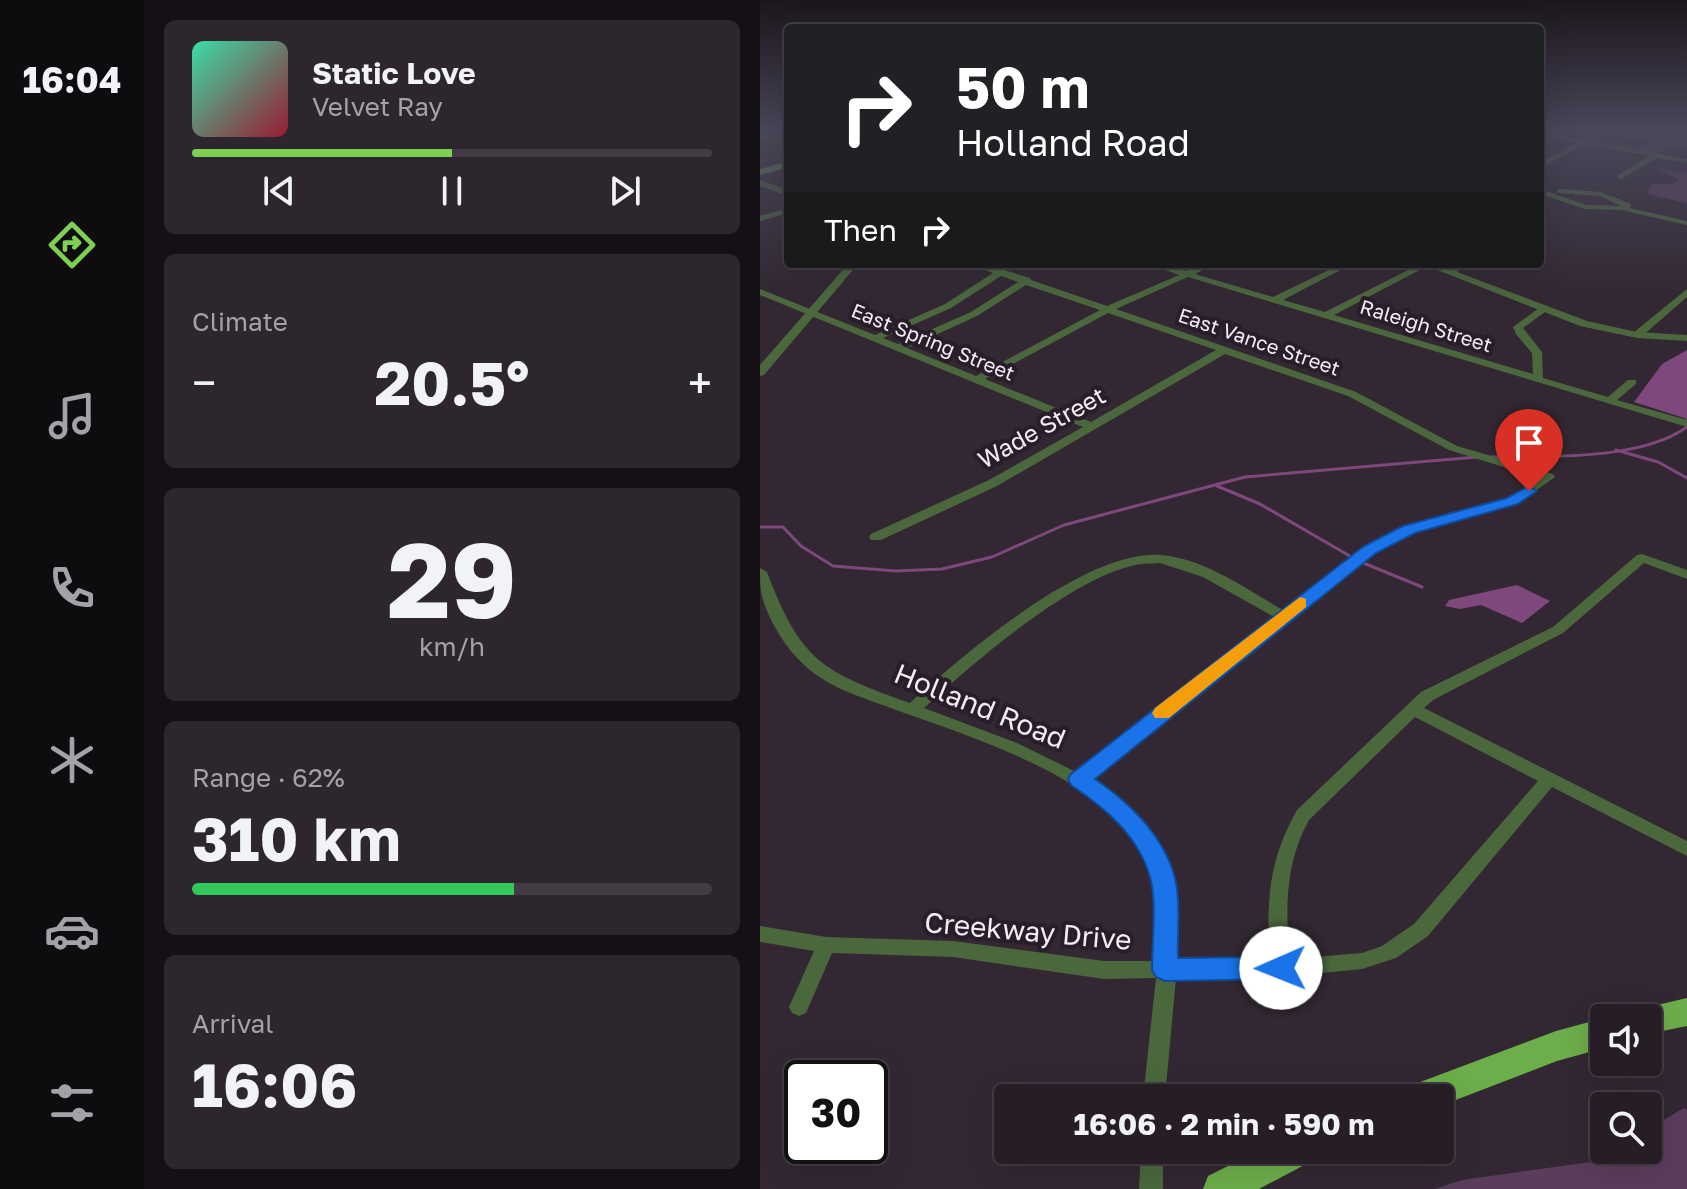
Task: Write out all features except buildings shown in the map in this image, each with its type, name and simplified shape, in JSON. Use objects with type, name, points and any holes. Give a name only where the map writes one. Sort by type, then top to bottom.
[{"type":"highway","points":[[1662,1017],[1687,1012]]},
{"type":"highway","points":[[1454,1085],[1556,1046],[1590,1037]]},
{"type":"highway","points":[[1221,1189],[1270,1164]]},
{"type":"street","points":[[1544,190],[1601,194],[1626,208]]},
{"type":"street","points":[[1561,193],[1585,207],[1626,208],[1687,221]]},
{"type":"street","points":[[760,219],[784,211]]},
{"type":"street","points":[[760,372],[850,268]]},
{"type":"street","name":"East Vance Street","points":[[988,268],[1352,394],[1453,448],[1549,477],[1513,501],[1409,529],[1370,549],[1283,616]]},
{"type":"street","name":"Raleigh Street","points":[[1167,268],[1687,424]]},
{"type":"street","points":[[977,379],[1109,309],[1201,268]]},
{"type":"street","points":[[1275,300],[1340,268]]},
{"type":"street","points":[[1327,315],[1419,268]]},
{"type":"street","points":[[1441,268],[1584,324],[1637,335],[1687,338]]},
{"type":"street","points":[[1452,271],[1458,268]]},
{"type":"street","points":[[874,339],[948,306],[1001,272]]},
{"type":"street","points":[[898,348],[974,314],[1027,280]]},
{"type":"street","name":"East Spring Street","points":[[760,292],[1091,426]]},
{"type":"street","points":[[1637,335],[1687,292]]},
{"type":"street","points":[[1538,379],[1537,352],[1518,327],[1542,310]]},
{"type":"street","name":"Wade Street","points":[[876,537],[993,483],[1226,349]]},
{"type":"street","points":[[1609,401],[1632,382]]},
{"type":"street","points":[[1281,968],[1276,903],[1280,865],[1292,832],[1303,815],[1412,709],[1427,696],[1558,630],[1642,558],[1687,575]]},
{"type":"street","points":[[913,710],[942,682],[1026,615],[1099,576],[1140,560],[1158,559],[1180,564],[1283,616],[1079,779]]},
{"type":"street","name":"Holland Road","points":[[760,572],[782,624],[796,647],[820,671],[1020,751],[1079,779],[1117,805],[1145,841],[1163,878],[1165,970],[1155,1084]]},
{"type":"street","points":[[1412,709],[1687,849]]},
{"type":"street","name":"Creekway Drive","points":[[760,934],[826,945],[953,949],[1104,970],[1281,968],[1362,961],[1389,952],[1421,930],[1549,779]]},
{"type":"street","points":[[799,1007],[826,945]]},
{"type":"street","points":[[1151,1189],[1152,1164]]},
{"type":"shaded area","points":[[1650,187],[1687,187],[1687,203],[1647,194]]},
{"type":"shaded area","points":[[1687,350],[1687,419],[1634,402],[1662,364]]},
{"type":"shaded area","points":[[1517,585],[1550,601],[1522,623],[1481,605],[1460,609],[1445,606],[1449,600]]},
{"type":"shaded area","points":[[1684,1108],[1687,1110],[1687,1189],[1435,1189],[1462,1180],[1590,1162],[1662,1164],[1662,1121]]},
{"type":"waterway","points":[[1687,417],[1687,423]]},
{"type":"waterway","points":[[1619,451],[1667,438],[1687,427]]},
{"type":"waterway","points":[[1489,457],[1565,456],[1619,451]]},
{"type":"waterway","points":[[1619,451],[1658,462],[1687,478]]},
{"type":"waterway","points":[[760,527],[783,527],[801,546],[833,566],[896,571],[942,569],[992,557],[1064,525],[1245,477],[1477,457]]},
{"type":"waterway","points":[[1217,486],[1260,504],[1355,559]]},
{"type":"waterway","points":[[1361,562],[1422,587]]},
{"type":"slow traffic","points":[[1162,713],[1300,603]]},
{"type":"route","points":[[1281,968],[1165,970],[1163,878],[1145,841],[1117,805],[1079,779],[1370,549],[1409,529],[1513,501],[1529,491]]}]
